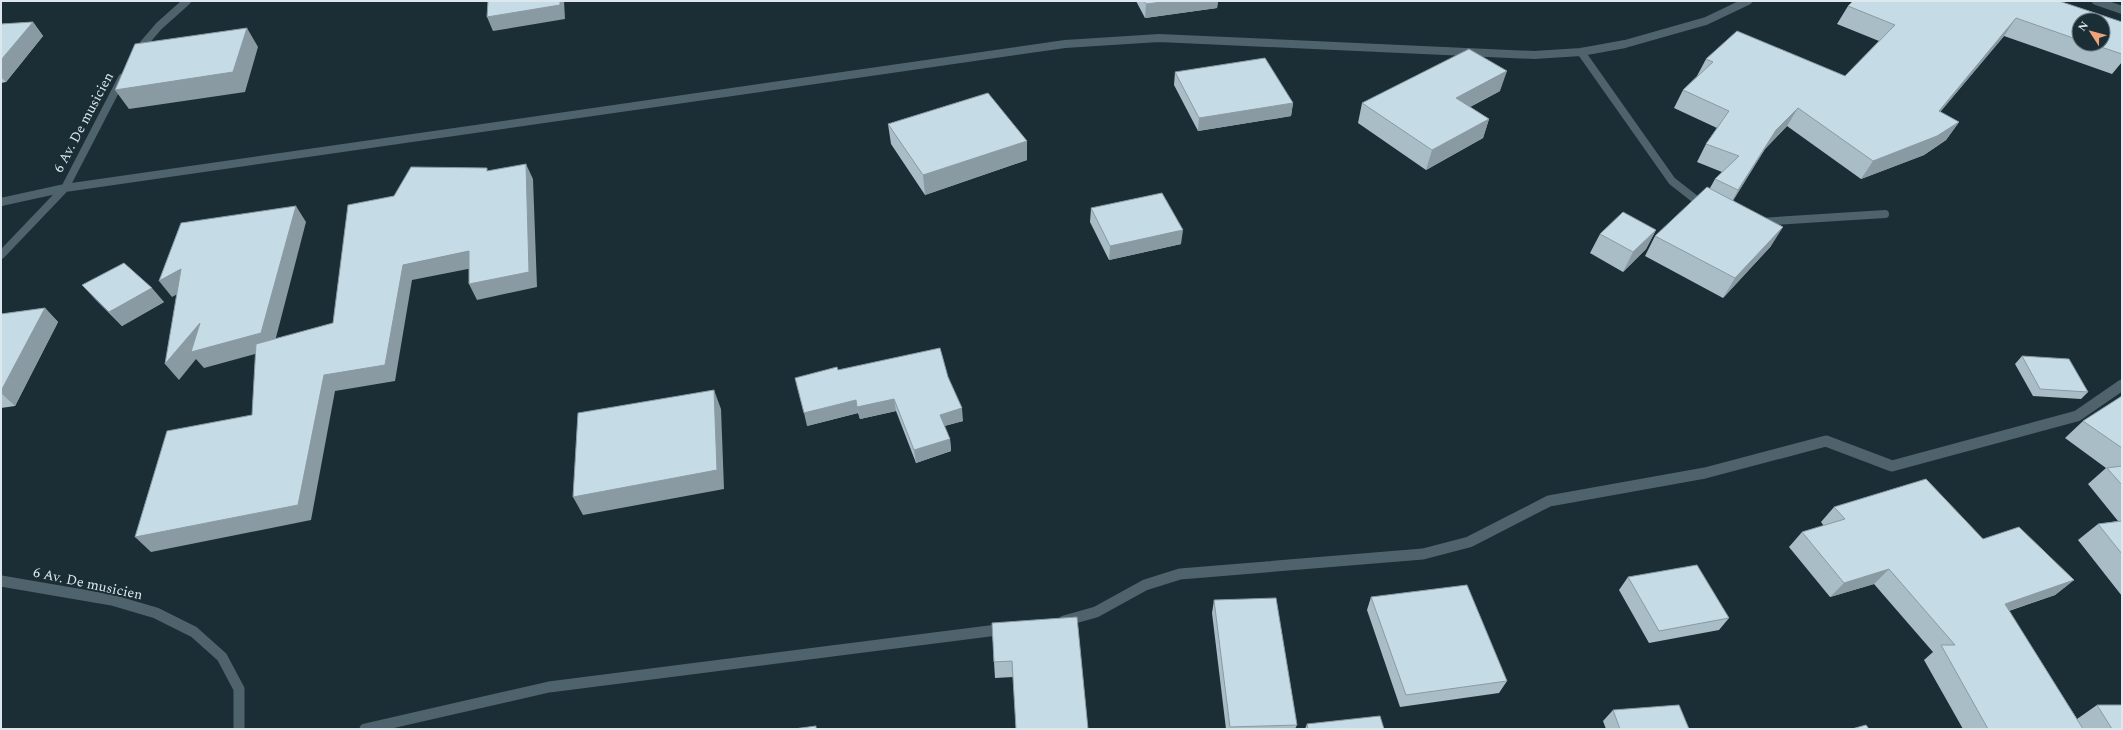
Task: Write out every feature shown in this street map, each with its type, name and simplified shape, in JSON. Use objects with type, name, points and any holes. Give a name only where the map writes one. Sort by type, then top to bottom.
[{"type":"street","name":"6 Av. De musicien","points":[[1,254],[65,188],[137,50],[159,26],[187,1]]},
{"type":"street","points":[[1,202],[65,188],[1064,44],[1159,38],[1534,55],[1581,52],[1625,44],[1706,21],[1748,1]]},
{"type":"street","points":[[2096,1],[2122,10]]},
{"type":"street","points":[[1581,52],[1672,181],[1695,199],[1713,208]]},
{"type":"street","points":[[1754,221],[1761,223],[1885,214]]},
{"type":"street","points":[[1052,623],[1076,620],[1114,604],[1146,585],[1180,574],[1423,554],[1469,542],[1549,501],[1705,473],[1826,441],[1892,466],[2077,416],[2122,386]]},
{"type":"street","name":"6 Av. De musicien","points":[[1,581],[112,600],[156,613],[194,632],[222,657],[239,689],[239,729]]},
{"type":"street","points":[[365,729],[549,687],[1020,627]]},
{"type":"building","points":[[488,1],[560,1],[560,5],[487,17]]},
{"type":"building","points":[[1144,1],[1170,1],[1146,4]]},
{"type":"building","points":[[1853,1],[2059,1],[2092,12],[2071,12],[2071,37],[2016,18],[1939,111],[1959,122],[1937,136],[1873,161],[1798,108],[1776,130],[1738,190],[1715,179],[1739,156],[1706,144],[1729,111],[1683,90],[1713,62],[1706,59],[1737,31],[1845,76],[1895,25],[1848,6]]},
{"type":"building","points":[[2111,18],[2122,22],[2122,54],[2111,50]]},
{"type":"building","points":[[33,22],[1,60],[1,24]]},
{"type":"building","points":[[247,28],[233,72],[115,90],[135,44]]},
{"type":"building","points":[[1469,49],[1507,71],[1456,98],[1489,119],[1432,150],[1362,103]]},
{"type":"building","points":[[1265,58],[1293,103],[1199,118],[1175,72]]},
{"type":"building","points":[[988,93],[1027,141],[923,175],[888,124]]},
{"type":"building","points":[[526,164],[529,272],[469,284],[469,251],[403,265],[385,365],[324,375],[298,505],[135,537],[167,431],[252,415],[256,344],[333,323],[348,205],[394,196],[411,167],[487,168],[487,171]]},
{"type":"building","points":[[1707,187],[1783,227],[1735,278],[1655,236]]},
{"type":"building","points":[[1162,193],[1183,230],[1110,246],[1091,208]]},
{"type":"building","points":[[296,206],[261,333],[191,352],[200,323],[165,364],[181,269],[159,281],[181,223]]},
{"type":"building","points":[[1623,212],[1656,230],[1633,252],[1600,234]]},
{"type":"building","points":[[124,263],[152,288],[109,312],[82,285]]},
{"type":"building","points":[[45,308],[1,391],[1,314]]},
{"type":"building","points":[[940,348],[948,377],[962,408],[940,415],[950,439],[914,450],[894,399],[857,407],[856,400],[804,413],[795,378],[837,367],[838,370]]},
{"type":"building","points":[[2022,356],[2069,359],[2088,392],[2040,389]]},
{"type":"building","points":[[714,390],[717,470],[573,497],[578,413]]},
{"type":"building","points":[[2122,396],[2122,448],[2083,421]]},
{"type":"building","points":[[2122,466],[2122,485],[2107,468]]},
{"type":"building","points":[[1926,479],[1983,539],[2019,527],[2074,580],[2005,604],[2083,729],[1988,729],[1941,645],[1955,645],[1889,569],[1844,583],[1802,532],[1845,519],[1834,507]]},
{"type":"building","points":[[2122,521],[2122,554],[2098,524]]},
{"type":"building","points":[[1697,565],[1729,618],[1659,631],[1628,577]]},
{"type":"building","points":[[1467,585],[1507,681],[1406,695],[1371,597]]},
{"type":"building","points":[[1276,598],[1297,725],[1230,727],[1214,600]]},
{"type":"building","points":[[1077,617],[1088,729],[1016,729],[1012,661],[994,662],[992,623]]},
{"type":"building","points":[[1679,705],[1689,729],[1620,729],[1613,710]]},
{"type":"building","points":[[2097,705],[2122,705],[2122,729],[2112,729]]},
{"type":"building","points":[[1380,716],[1384,729],[1308,729],[1307,724]]},
{"type":"building","points":[[1866,725],[1869,729],[1852,729]]},
{"type":"building","points":[[816,726],[816,729],[794,729]]}]
